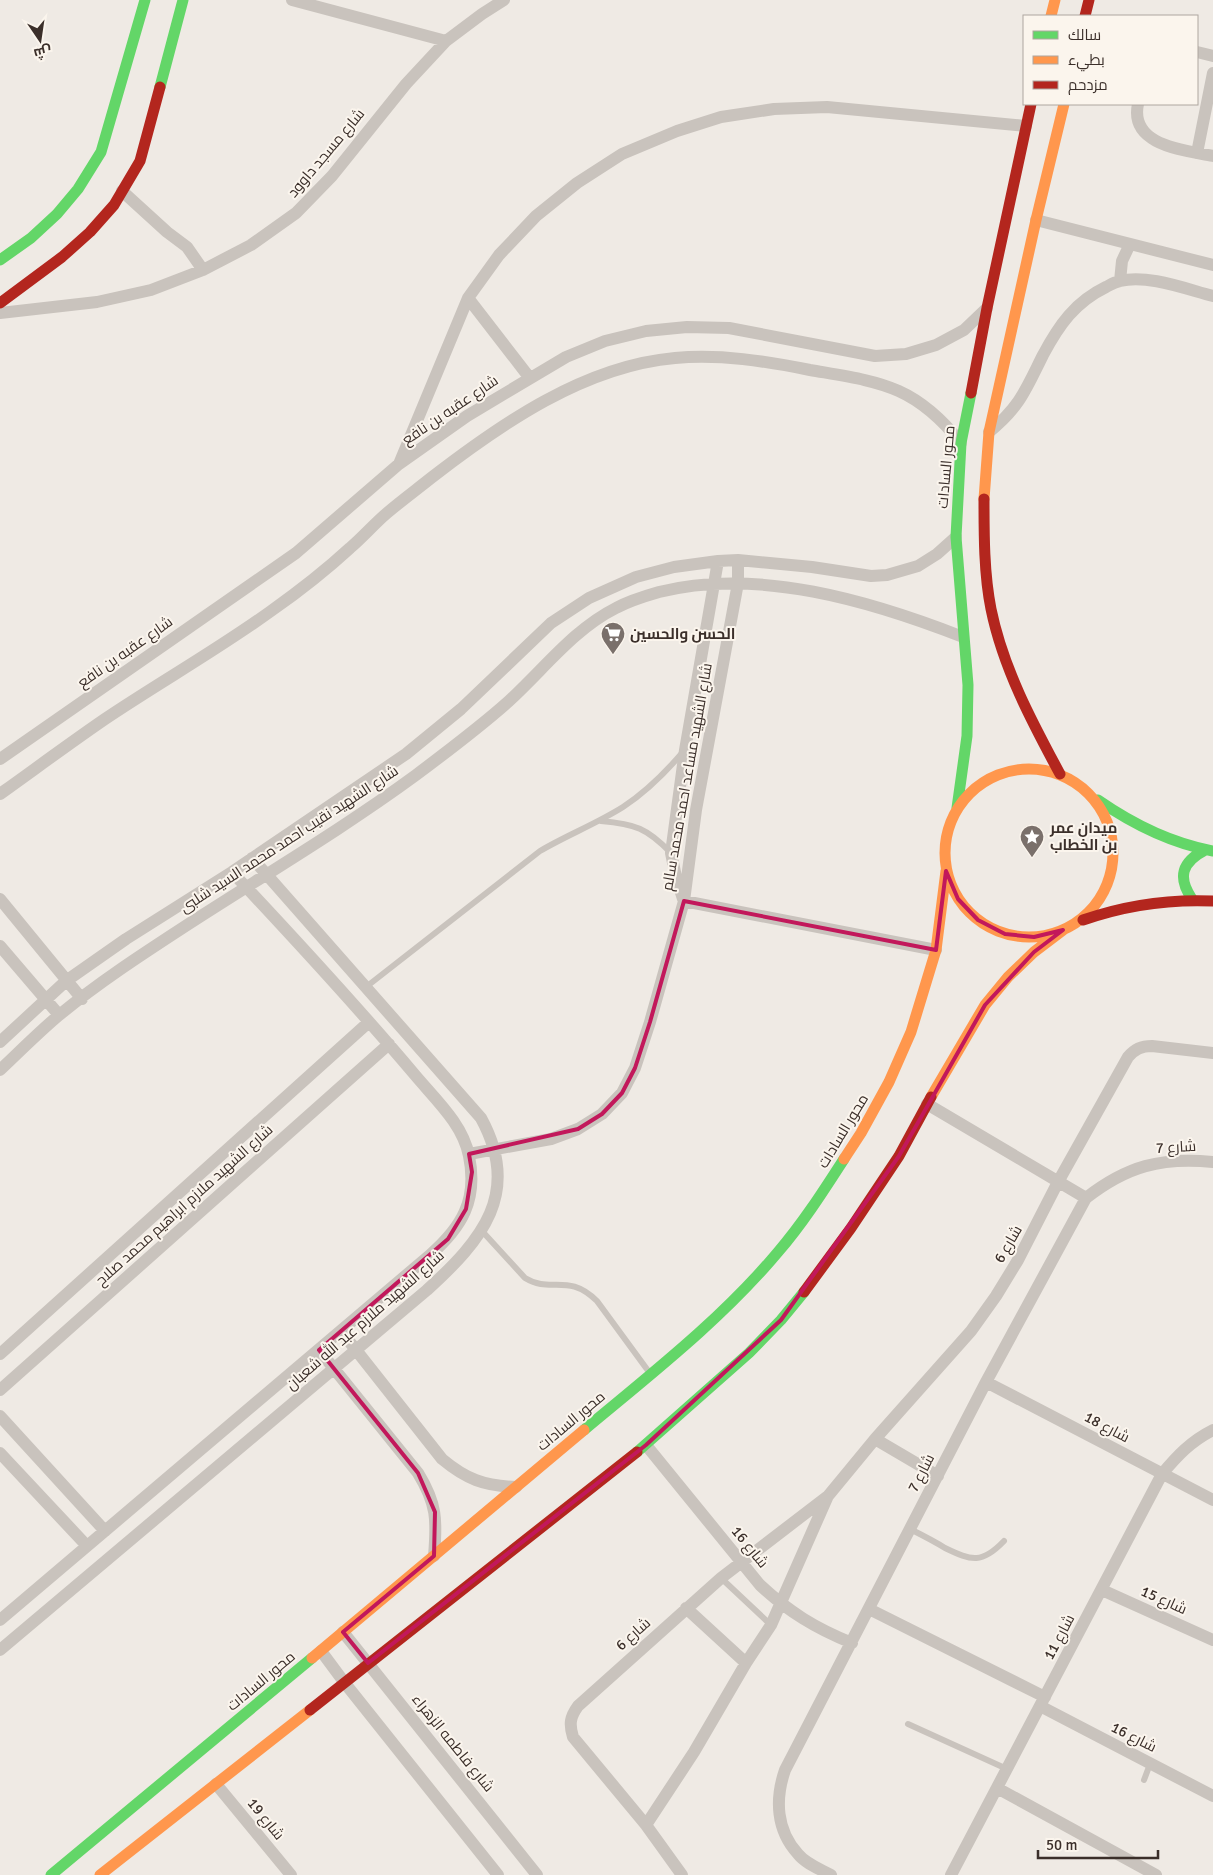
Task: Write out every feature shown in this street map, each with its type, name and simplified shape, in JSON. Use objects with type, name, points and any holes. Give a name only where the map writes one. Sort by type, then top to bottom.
[{"type":"street","points":[[0,260],[31,238],[57,214],[78,189],[101,152],[145,0]]},
{"type":"street","points":[[0,303],[62,257],[90,232],[114,205],[140,161],[183,0]]},
{"type":"street","points":[[292,0],[446,41]]},
{"type":"street","name":"شارع مسجد داوود","points":[[0,313],[97,302],[151,290],[203,270],[251,245],[296,213],[332,176],[406,84],[446,41],[504,0]]},
{"type":"street","points":[[1051,15],[1055,0]]},
{"type":"street","points":[[1085,15],[1089,0]]},
{"type":"street","points":[[1198,52],[1213,56]]},
{"type":"street","points":[[1198,153],[1213,73]]},
{"type":"street","name":"محور السادات","points":[[958,808],[968,736],[968,685],[956,538],[961,444],[987,308],[1031,105]]},
{"type":"street","points":[[1060,774],[1035,729],[1011,672],[991,608],[986,559],[984,502],[985,464],[989,432],[1064,105]]},
{"type":"street","points":[[1138,105],[1140,124],[1149,138],[1166,146],[1213,156]]},
{"type":"street","points":[[399,464],[468,298],[499,255],[536,216],[577,183],[622,154],[686,128],[722,117],[774,109],[827,107],[1026,126]]},
{"type":"street","points":[[122,191],[160,226],[187,247],[203,270]]},
{"type":"street","points":[[1036,220],[1213,265]]},
{"type":"street","points":[[1120,281],[1122,261],[1130,244]]},
{"type":"street","points":[[989,432],[1006,419],[1016,406],[1056,331],[1074,308],[1097,292],[1120,281],[1140,280],[1158,282],[1213,296]]},
{"type":"street","points":[[468,298],[530,378]]},
{"type":"street","name":"شارع عقبه بن نافع","points":[[0,759],[296,553],[399,464],[467,416],[566,357],[605,342],[646,331],[687,327],[729,328],[874,356],[906,354],[936,345],[964,330],[987,308]]},
{"type":"street","points":[[1,792],[105,720],[269,613],[350,548],[388,512],[478,442],[543,403],[589,380],[630,366],[673,358],[717,356],[760,361],[879,383],[903,392],[925,406],[945,423],[961,444]]},
{"type":"street","name":"شارع الشهيد نقيب احمد محمد السيد شلبى","points":[[0,1042],[66,981],[126,939],[232,872],[406,754],[461,709],[551,623],[611,587],[674,567],[738,560],[812,567],[871,576],[887,575],[918,566],[937,554],[956,538]]},
{"type":"street","name":"شارع الشهيد مساعد احمد محمد سالم","points":[[684,901],[696,810],[738,583],[738,560]]},
{"type":"street","name":"شارع الشهيد مساعد احمد محمد سالم","points":[[684,901],[676,877],[671,852],[685,750],[718,561]]},
{"type":"street","name":"شارع الشهيد نقيب احمد محمد السيد شلبى","points":[[0,1070],[59,1016],[135,959],[363,814],[462,739],[508,701],[578,635],[610,612],[643,597],[661,592],[714,584],[738,583],[806,591],[853,601],[918,620],[963,637]]},
{"type":"street","points":[[1063,930],[1034,937],[1005,934],[978,920],[958,899],[946,872],[944,850],[948,828],[958,808],[973,790],[992,777],[1014,770],[1037,769],[1060,774],[1120,816],[1155,835],[1209,850]]},
{"type":"street","points":[[1078,922],[1099,901],[1111,874],[1113,844],[1105,816],[1088,792]]},
{"type":"street","points":[[1192,899],[1186,892],[1183,884],[1183,875],[1190,859],[1209,850]]},
{"type":"street","name":"شارع الشهيد ملازم عبد الله شعبان","points":[[0,1650],[357,1351],[455,1265],[482,1232],[493,1206],[498,1178],[494,1149],[489,1133],[476,1111],[252,858]]},
{"type":"street","name":"شارع الشهيد ملازم عبد الله شعبان","points":[[0,1620],[442,1245],[458,1227],[466,1209],[471,1191],[472,1172],[463,1136],[452,1119],[389,1044],[232,872]]},
{"type":"street","name":"محور السادات","points":[[51,1875],[651,1374],[725,1309],[778,1252],[818,1199],[861,1133],[889,1082],[912,1032],[936,950],[946,872]]},
{"type":"street","points":[[0,899],[82,999]]},
{"type":"street","points":[[100,1875],[646,1445],[749,1354],[781,1320],[810,1284],[850,1228],[899,1156],[985,1005],[1008,977],[1034,952],[1063,930],[1104,912],[1131,905],[1159,901],[1192,899],[1213,901]]},
{"type":"street","points":[[469,1154],[551,1138],[578,1130],[602,1114],[622,1093],[635,1068],[650,1022],[684,901],[936,950]]},
{"type":"street","points":[[0,946],[59,1016]]},
{"type":"street","name":"شارع الشهيد ملازم ابراهيم محمد صلاح","points":[[0,1354],[369,1022]]},
{"type":"street","name":"شارع الشهيد ملازم ابراهيم محمد صلاح","points":[[0,1390],[389,1044]]},
{"type":"street","name":"شارع 6","points":[[682,1875],[646,1825],[573,1737],[569,1726],[571,1716],[578,1706],[721,1578],[828,1496],[875,1439],[976,1324],[1018,1260],[1058,1182],[1128,1057],[1134,1050],[1143,1046],[1152,1046],[1213,1053]]},
{"type":"street","points":[[927,1104],[1086,1198]]},
{"type":"street","name":"شارع 7","points":[[825,1874],[798,1855],[788,1842],[781,1826],[778,1798],[785,1770],[986,1382],[1086,1198],[1105,1183],[1126,1172],[1148,1165],[1172,1161],[1213,1162]]},
{"type":"street","points":[[340,1332],[442,1459],[458,1472],[476,1481],[495,1486],[516,1487]]},
{"type":"street","points":[[319,1350],[418,1473],[429,1491],[435,1512],[434,1556]]},
{"type":"street","name":"شارع 18","points":[[986,1382],[1213,1500]]},
{"type":"street","points":[[0,1416],[106,1531]]},
{"type":"street","name":"شارع 11","points":[[951,1875],[1162,1474],[1179,1453],[1200,1436],[1213,1430]]},
{"type":"street","points":[[875,1439],[938,1476]]},
{"type":"street","name":"شارع 16","points":[[646,1445],[760,1585],[781,1604],[811,1624],[852,1643]]},
{"type":"street","points":[[0,1453],[87,1546]]},
{"type":"street","name":"شارع 6","points":[[646,1825],[694,1752],[771,1624],[828,1496]]},
{"type":"street","name":"شارع 15","points":[[1102,1590],[1213,1640]]},
{"type":"street","points":[[686,1608],[746,1663]]},
{"type":"street","name":"شارع 16","points":[[870,1609],[1043,1702],[1150,1764],[1213,1796]]},
{"type":"street","name":"شارع فاطمه الزهراء","points":[[344,1632],[537,1875]]},
{"type":"street","points":[[321,1651],[498,1875]]},
{"type":"street","name":"شارع 19","points":[[216,1784],[291,1875]]},
{"type":"street","points":[[997,1788],[1156,1875]]},
{"type":"lane","points":[[366,987],[540,851],[569,834],[600,821],[646,790],[667,771],[685,750]]},
{"type":"lane","points":[[600,821],[620,822],[638,827],[655,836],[671,852]]},
{"type":"lane","points":[[482,1232],[525,1278],[533,1283],[541,1285],[566,1284],[578,1286],[588,1292],[597,1301],[651,1374]]},
{"type":"lane","points":[[910,1529],[966,1558],[980,1558],[994,1552],[1004,1541]]},
{"type":"lane","points":[[721,1578],[771,1624]]},
{"type":"lane","points":[[908,1724],[1007,1769]]},
{"type":"lane","points":[[1144,1780],[1150,1764]]},
{"type":"highlighted area","points":[[946,871],[958,899],[978,920],[1005,934],[1034,937],[1063,930],[1034,952],[985,1005],[899,1156],[781,1320],[646,1445],[368,1663],[343,1632],[434,1556],[435,1512],[418,1473],[319,1350],[448,1239],[466,1209],[472,1172],[469,1154],[578,1129],[602,1114],[622,1093],[635,1068],[650,1022],[684,901],[936,950]]},
{"type":"traffic: fast","points":[[0,260],[31,238],[57,214],[78,189],[101,152],[145,0]]},
{"type":"traffic: fast","points":[[160,87],[183,0]]},
{"type":"traffic: fast","points":[[957,808],[967,736],[968,685],[956,537],[961,443],[971,393]]},
{"type":"traffic: fast","points":[[1098,800],[1153,832],[1197,848],[1213,851]]},
{"type":"traffic: fast","points":[[1192,899],[1184,884],[1184,871],[1191,860],[1205,850]]},
{"type":"traffic: fast","points":[[584,1430],[710,1323],[756,1277],[796,1230],[844,1159]]},
{"type":"traffic: fast","points":[[637,1452],[749,1353],[781,1320],[804,1292]]},
{"type":"traffic: fast","points":[[51,1875],[312,1658]]},
{"type":"traffic: slow","points":[[1051,15],[1055,0]]},
{"type":"traffic: slow","points":[[984,499],[989,432],[1064,105]]},
{"type":"traffic: slow","points":[[1029,769],[1053,773],[1069,779],[1094,800],[1103,813],[1109,829],[1113,853],[1109,877],[1103,893],[1082,918],[1069,927],[1053,933],[1029,937],[1005,933],[989,927],[964,906],[955,893],[949,877],[945,853],[949,829],[955,813],[976,788],[989,779],[1005,773],[1029,769]]},
{"type":"traffic: slow","points":[[844,1159],[861,1133],[889,1082],[911,1032],[936,950],[946,871]]},
{"type":"traffic: slow","points":[[931,1097],[985,1005],[1008,977],[1034,952],[1063,930]]},
{"type":"traffic: slow","points":[[312,1658],[584,1430]]},
{"type":"traffic: slow","points":[[100,1875],[310,1710]]},
{"type":"traffic: jam","points":[[1085,15],[1089,0]]},
{"type":"traffic: jam","points":[[0,303],[62,257],[90,232],[114,205],[140,161],[160,87]]},
{"type":"traffic: jam","points":[[971,393],[987,308],[1031,105]]},
{"type":"traffic: jam","points":[[984,499],[987,582],[996,631],[1020,694],[1060,774]]},
{"type":"traffic: jam","points":[[1083,920],[1115,910],[1147,904],[1213,901]]},
{"type":"traffic: jam","points":[[804,1292],[851,1228],[899,1156],[931,1097]]},
{"type":"traffic: jam","points":[[310,1710],[637,1452]]},
{"type":"place","name":"الحسن والحسين","points":[[613,655]]},
{"type":"place","name":"ميدان عمر بن الخطاب","points":[[1032,858]]}]
